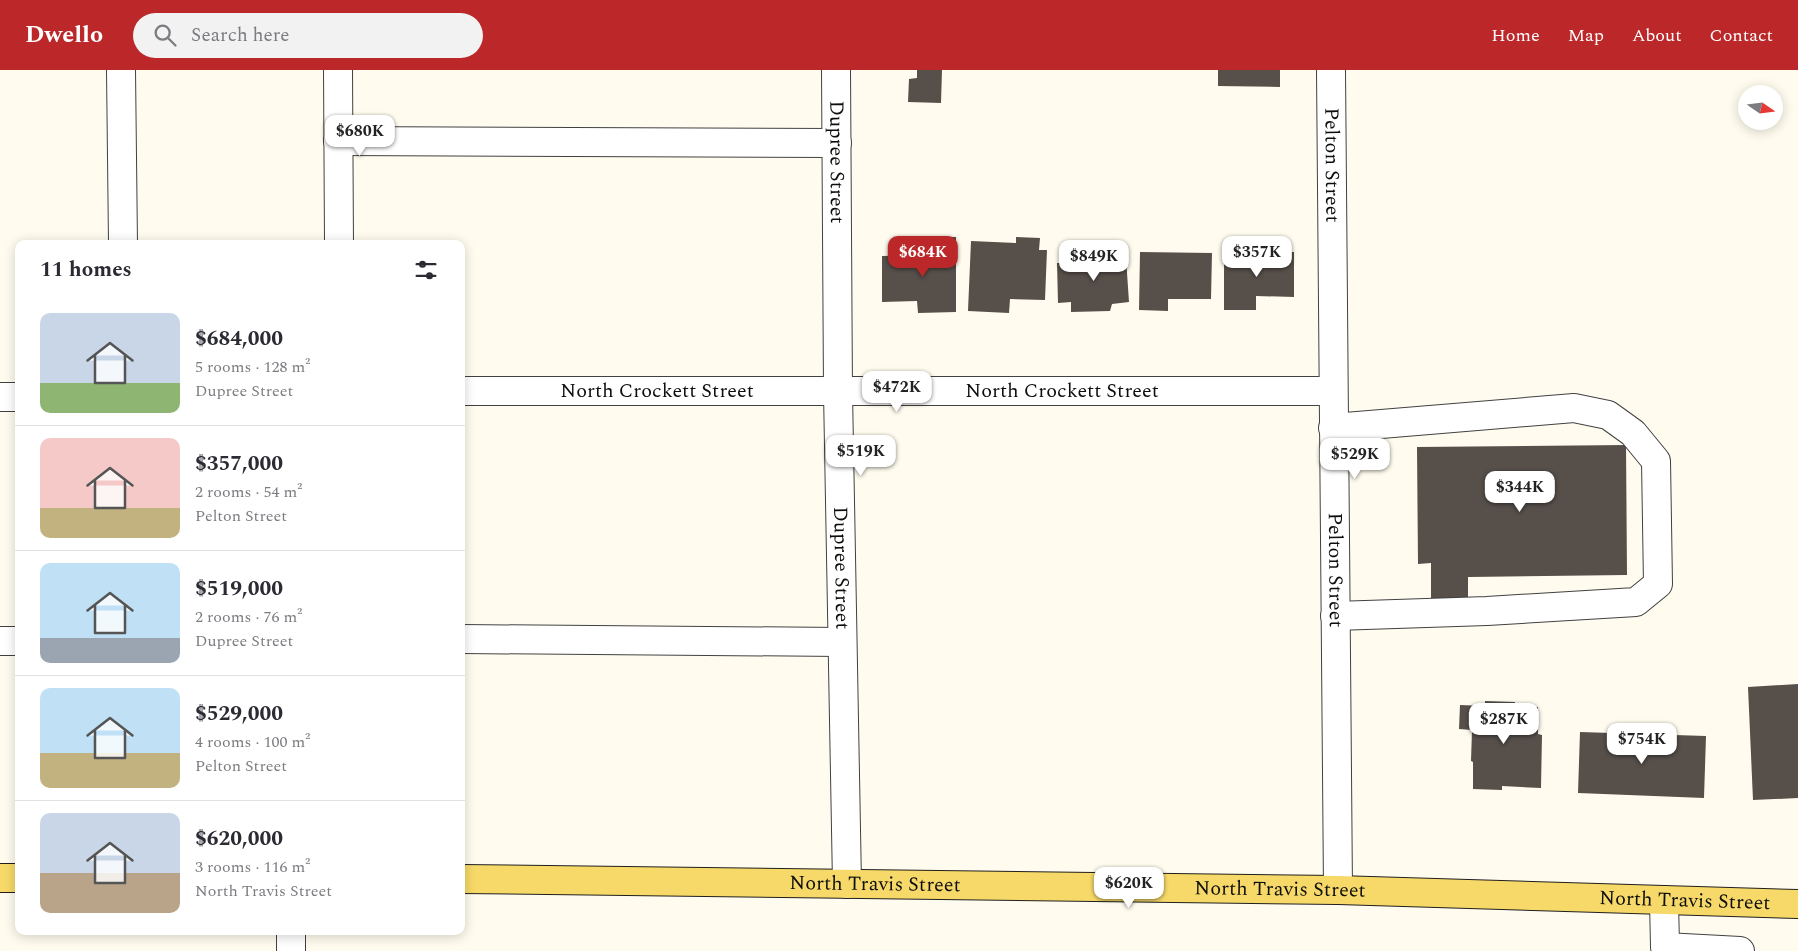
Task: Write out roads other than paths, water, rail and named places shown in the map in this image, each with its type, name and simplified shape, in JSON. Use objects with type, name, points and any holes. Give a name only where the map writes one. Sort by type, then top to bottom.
[{"type":"main road","points":[[0,878],[15,878]]},
{"type":"main road","name":"North Travis Street","points":[[465,879],[1338,890],[1798,904]]},
{"type":"street","points":[[121,70],[123,240]]},
{"type":"street","points":[[338,70],[339,240]]},
{"type":"street","name":"Dupree Street","points":[[836,70],[838,392],[847,884]]},
{"type":"street","name":"Pelton Street","points":[[1331,70],[1332,391],[1338,890]]},
{"type":"street","points":[[338,141],[837,143]]},
{"type":"street","name":"North Crockett Street","points":[[465,391],[1332,391]]},
{"type":"street","points":[[0,397],[15,397]]},
{"type":"street","points":[[1333,428],[1574,408],[1608,415],[1633,433],[1656,461],[1658,584],[1636,602],[1487,611],[1335,616]]},
{"type":"street","points":[[465,639],[842,642]]},
{"type":"street","points":[[0,641],[15,641]]},
{"type":"street","points":[[1664,900],[1665,947],[1740,951]]},
{"type":"street","points":[[291,935],[291,951]]}]
